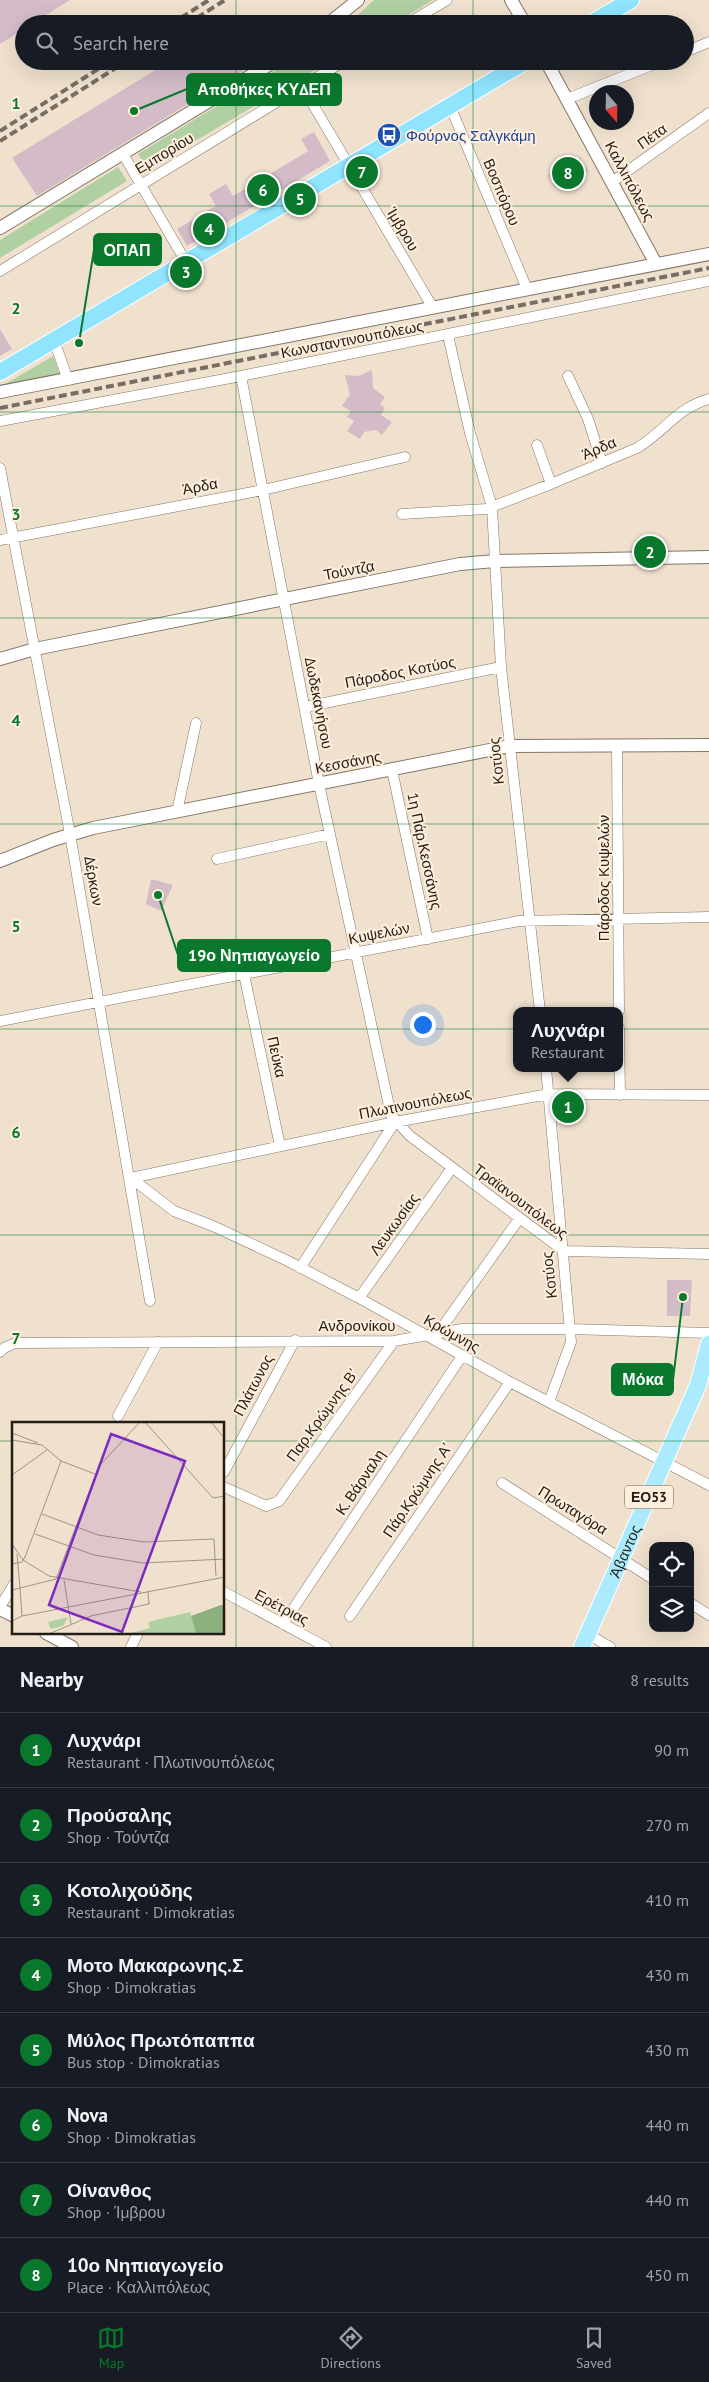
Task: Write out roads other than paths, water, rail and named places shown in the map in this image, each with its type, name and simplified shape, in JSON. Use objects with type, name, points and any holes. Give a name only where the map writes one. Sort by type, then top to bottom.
[{"type":"highway","points":[[605,15],[631,0]]},
{"type":"highway","points":[[0,372],[511,70]]},
{"type":"main road","name":"Άβαντος","points":[[585,1640],[698,1385],[709,1349]]},
{"type":"street","points":[[339,15],[358,0]]},
{"type":"street","points":[[422,15],[447,0]]},
{"type":"street","points":[[511,0],[519,15]]},
{"type":"street","points":[[694,48],[709,42]]},
{"type":"street","points":[[0,228],[260,70]]},
{"type":"street","name":"Εμπορίου","points":[[0,271],[329,70]]},
{"type":"street","name":"Καλλιπόλεως","points":[[551,70],[656,264]]},
{"type":"street","points":[[567,99],[640,70]]},
{"type":"street","name":"Ίμβρου","points":[[302,86],[433,308]]},
{"type":"street","name":"Βοσπόρου","points":[[450,106],[527,289]]},
{"type":"street","name":"Πέτα","points":[[612,182],[709,113]]},
{"type":"street","points":[[123,154],[186,262]]},
{"type":"street","points":[[0,392],[709,254]]},
{"type":"street","name":"Κωνσταντινουπόλεως","points":[[0,421],[241,376],[709,281]]},
{"type":"street","name":"Κοτύος","points":[[448,335],[470,433],[492,507],[501,667],[540,1007]]},
{"type":"street","points":[[54,340],[68,380]]},
{"type":"street","name":"Δωδεκανήσου","points":[[241,376],[330,834],[388,1108],[395,1122]]},
{"type":"street","points":[[568,376],[588,419],[602,463]]},
{"type":"street","name":"Άρδα","points":[[402,514],[477,510],[492,507],[602,463],[643,444],[677,414],[695,403],[709,399]]},
{"type":"street","points":[[537,445],[551,484]]},
{"type":"street","name":"Άρδα","points":[[0,540],[263,490],[406,457]]},
{"type":"street","name":"Δέρκων","points":[[0,468],[70,834],[150,1301]]},
{"type":"street","name":"Τούντζα","points":[[0,659],[35,649],[460,564],[494,561],[709,557]]},
{"type":"street","name":"Πάροδος Κοτύος","points":[[305,707],[501,667]]},
{"type":"street","points":[[177,812],[196,723]]},
{"type":"street","name":"Πάροδος Κυψελών","points":[[617,745],[619,1007]]},
{"type":"street","name":"Κεσσάνης","points":[[0,861],[70,834],[510,746],[709,745]]},
{"type":"street","name":"1η Πάρ.Κεσσάνης","points":[[392,770],[428,939]]},
{"type":"street","points":[[217,859],[330,834]]},
{"type":"street","name":"Κυψελών","points":[[0,1021],[530,920],[709,917]]},
{"type":"street","name":"Πεύκα","points":[[244,974],[280,1146]]},
{"type":"street","name":"Κοτύος","points":[[546,1072],[561,1250],[571,1342],[566,1360],[549,1402]]},
{"type":"street","points":[[620,1072],[620,1095]]},
{"type":"street","name":"Πλωτινουπόλεως","points":[[130,1178],[395,1122],[548,1094],[709,1095]]},
{"type":"street","points":[[300,1268],[395,1122]]},
{"type":"street","name":"Τραϊανουπόλεως","points":[[395,1122],[452,1168],[561,1250],[709,1254]]},
{"type":"street","name":"Λευκωσίας","points":[[359,1298],[452,1168]]},
{"type":"street","name":"Κρώμνης","points":[[130,1178],[174,1211],[222,1230],[359,1298],[510,1382],[709,1485]]},
{"type":"street","points":[[438,1333],[520,1219]]},
{"type":"street","name":"Ανδρονίκου","points":[[2,1350],[16,1342],[394,1341],[462,1329],[569,1329],[709,1333]]},
{"type":"street","name":"Πλάτωνος","points":[[225,1470],[295,1340]]},
{"type":"street","name":"Παρ.Κρώμνης Β'","points":[[225,1487],[266,1506],[279,1501],[394,1341]]},
{"type":"street","points":[[118,1416],[158,1342]]},
{"type":"street","name":"Κ. Βάρναλη","points":[[283,1624],[462,1356]]},
{"type":"street","name":"Πάρ.Κρώμνης Α'","points":[[350,1616],[510,1382]]},
{"type":"street","name":"Πρωταγόρα","points":[[502,1483],[649,1576]]},
{"type":"street","points":[[12,1587],[0,1608],[12,1615]]},
{"type":"street","name":"Ερέτριας","points":[[225,1593],[326,1647]]},
{"type":"street","points":[[694,1606],[709,1615]]},
{"type":"street","points":[[48,1634],[72,1647]]},
{"type":"street","points":[[131,1647],[138,1634]]},
{"type":"street","points":[[585,1640],[610,1647]]},
{"type":"railway","points":[[185,15],[209,0]]},
{"type":"railway","points":[[201,15],[225,0]]},
{"type":"railway","points":[[0,131],[97,70]]},
{"type":"railway","points":[[0,141],[113,70]]},
{"type":"railway","points":[[0,408],[709,268]]},
{"type":"place","name":"Αποθήκες ΚΥΔΕΠ","points":[[134,111]]},
{"type":"place","name":"Φούρνος Σαλγκάμη","points":[[389,135]]},
{"type":"place","name":"Οίνανθος","points":[[362,172]]},
{"type":"place","name":"10ο Νηπιαγωγείο","points":[[568,173]]},
{"type":"place","name":"Nova","points":[[263,190]]},
{"type":"place","name":"Μύλος Πρωτόπαππα","points":[[300,199]]},
{"type":"place","name":"Μοτο Μακαρωνης.Σ","points":[[209,229]]},
{"type":"place","name":"Κοτολιχούδης","points":[[186,272]]},
{"type":"place","name":"ΟΠΑΠ","points":[[79,343]]},
{"type":"place","name":"Προύσαλης","points":[[650,552]]},
{"type":"place","name":"19ο Νηπιαγωγείο","points":[[158,895]]},
{"type":"place","name":"Λυχνάρι","points":[[568,1107]]},
{"type":"place","name":"Μόκα","points":[[683,1297]]}]
